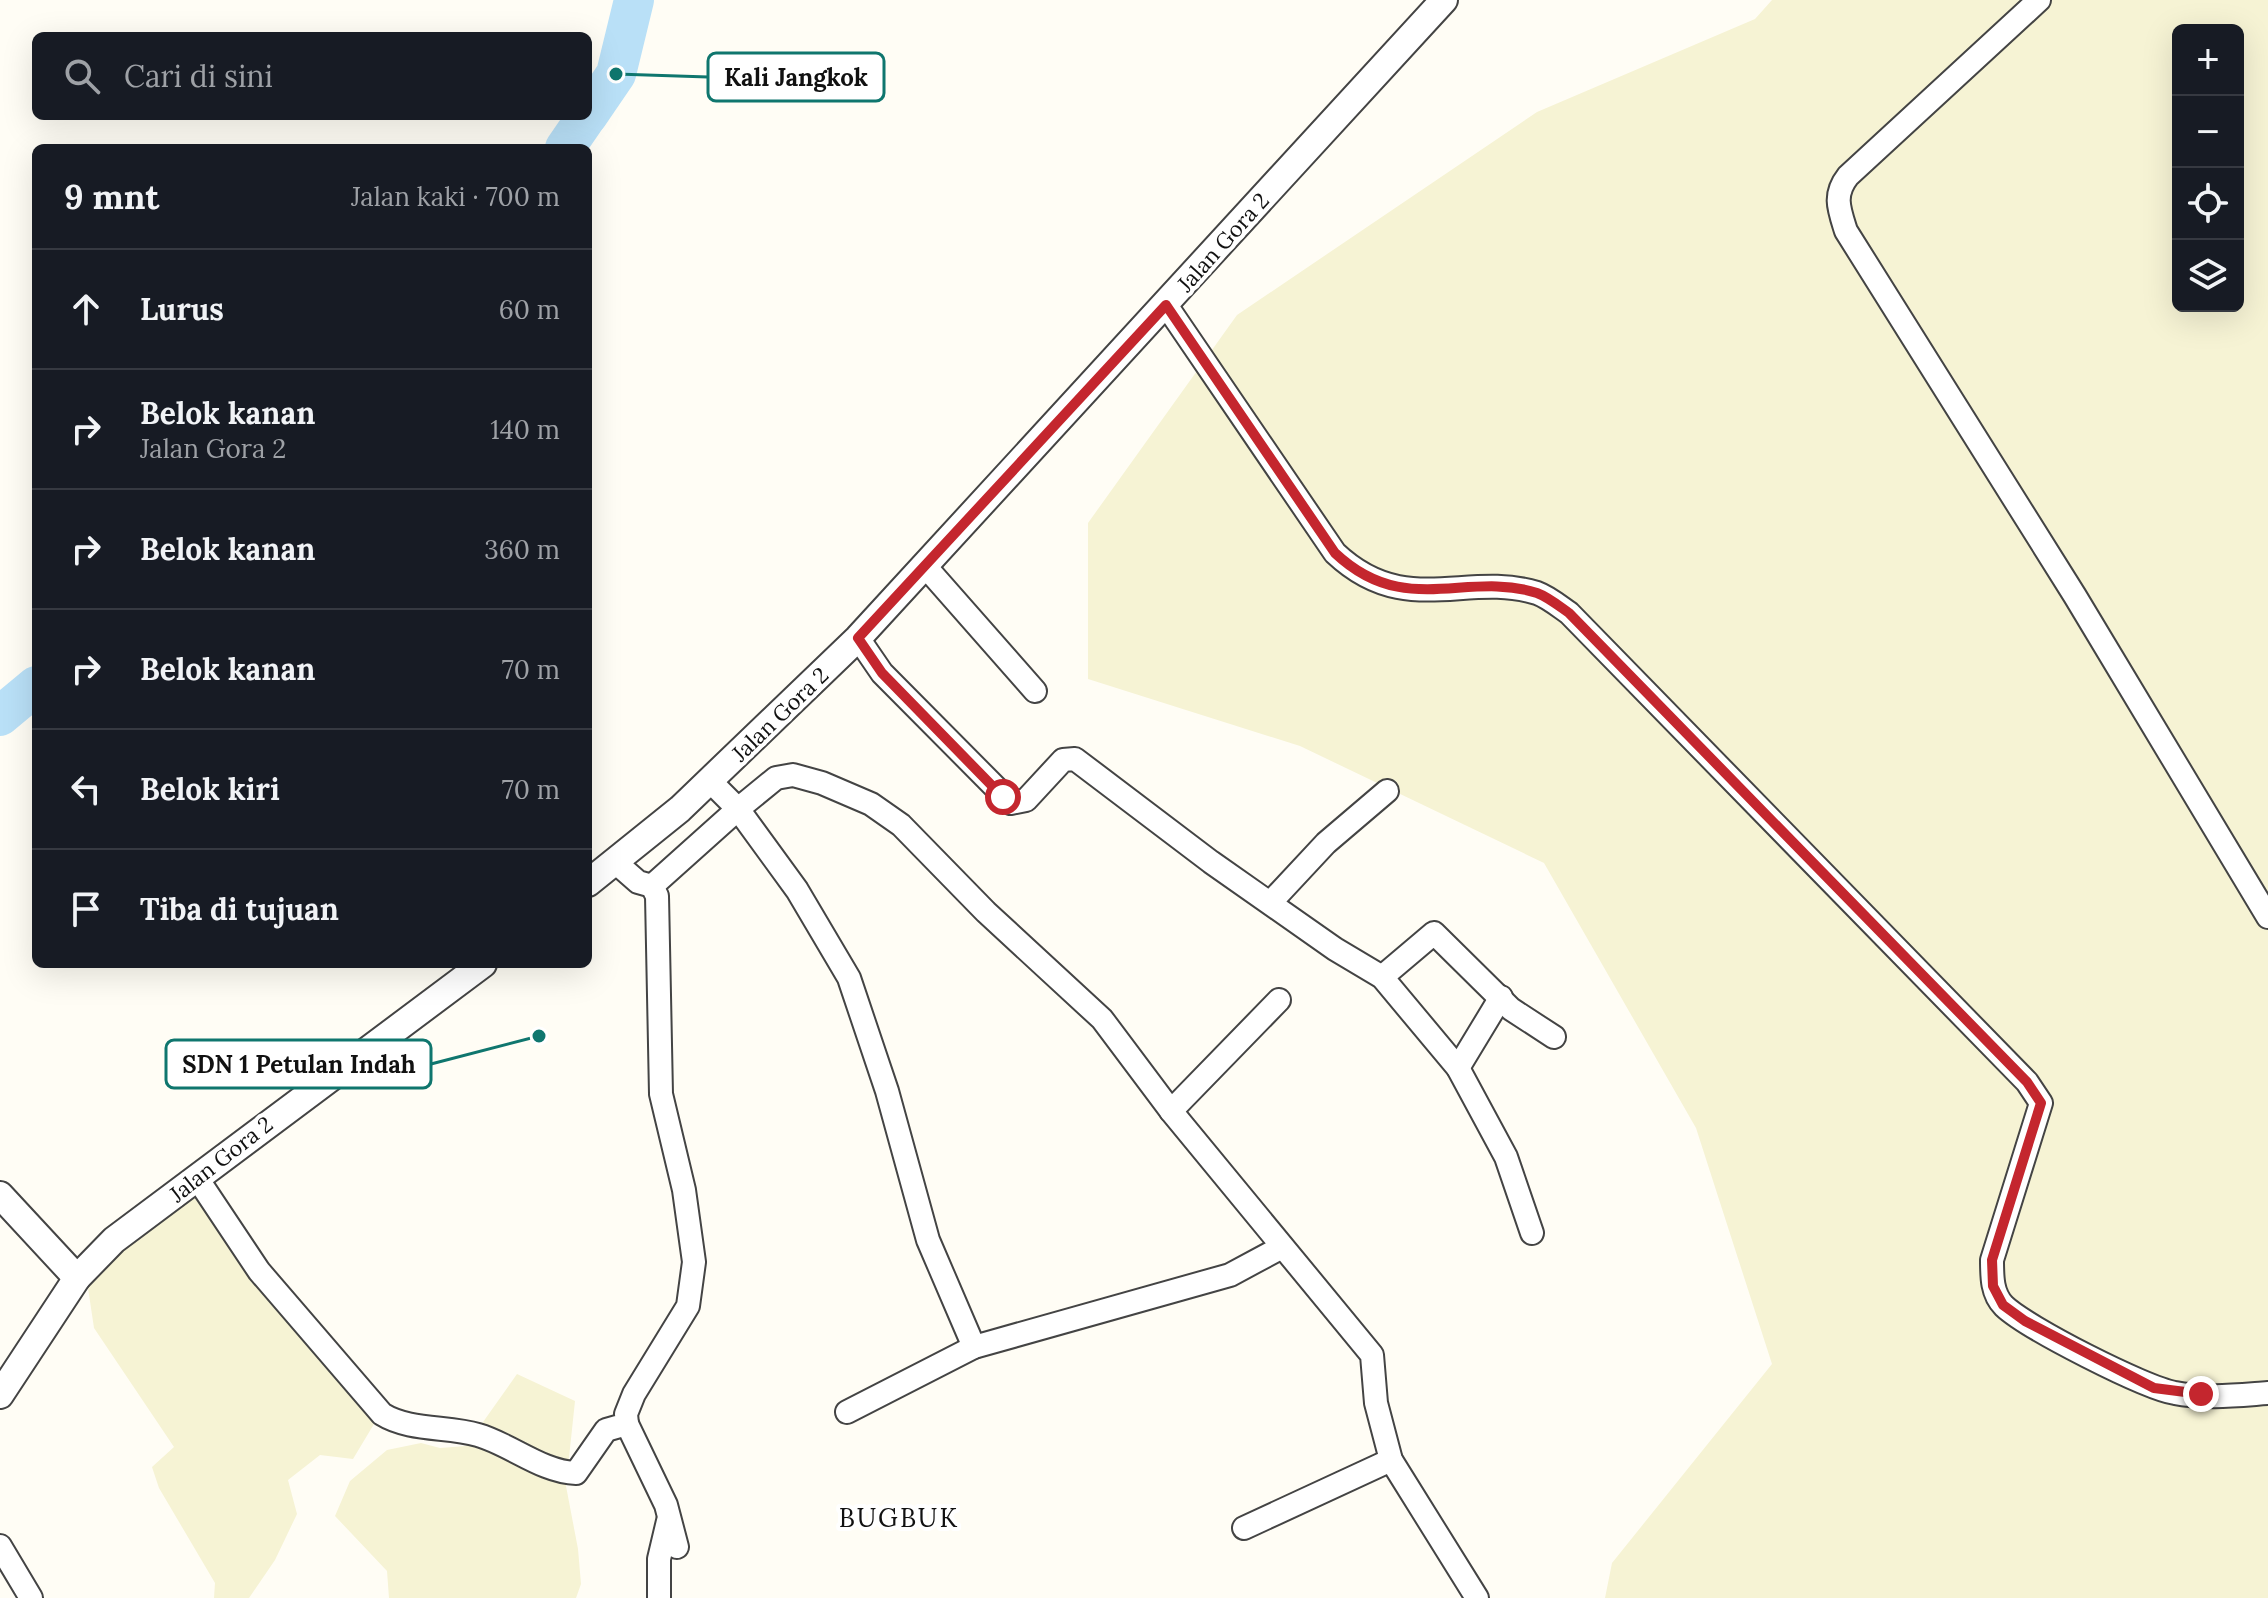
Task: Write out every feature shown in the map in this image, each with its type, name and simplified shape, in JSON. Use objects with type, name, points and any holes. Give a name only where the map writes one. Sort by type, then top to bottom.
[{"type":"street","name":"Jalan Gora 2","points":[[592,880],[710,781],[858,638],[1444,0]]},
{"type":"street","points":[[2039,0],[1848,176],[1839,187],[1837,202],[1846,231],[2075,596],[2268,917]]},
{"type":"street","points":[[1166,305],[1335,553],[1352,569],[1404,588],[1438,592],[1517,589],[1540,594],[1569,613],[2027,1082],[2041,1103],[1992,1260],[1993,1286],[2003,1305],[2025,1321],[2154,1388],[2179,1394],[2268,1393]]},
{"type":"street","points":[[925,566],[1035,691]]},
{"type":"street","points":[[858,638],[882,673],[1011,803],[1026,800],[1063,760],[1075,759],[1161,826],[1335,949],[1382,977],[1458,1068],[1506,1157],[1532,1233]]},
{"type":"street","points":[[652,886],[776,778],[793,775],[822,783],[883,811],[1102,1019],[1171,1111],[1372,1355],[1376,1403],[1391,1460],[1477,1598]]},
{"type":"street","points":[[710,781],[738,809],[797,890],[839,956],[859,1001],[928,1240],[974,1347]]},
{"type":"street","points":[[1271,902],[1326,843],[1387,791]]},
{"type":"street","points":[[614,861],[638,882],[652,886],[657,896],[661,1094],[681,1175],[694,1262],[688,1306],[634,1394],[626,1414],[627,1424],[670,1516],[677,1547]]},
{"type":"street","points":[[1382,977],[1432,933],[1528,1023],[1554,1037]]},
{"type":"street","name":"Jalan Gora 2","points":[[0,1395],[77,1278],[114,1240],[478,968]]},
{"type":"street","points":[[1458,1068],[1501,997]]},
{"type":"street","points":[[1171,1111],[1279,1000]]},
{"type":"street","points":[[197,1178],[259,1271],[382,1414],[402,1422],[480,1435],[551,1467],[576,1473],[606,1430],[627,1424]]},
{"type":"street","points":[[0,1195],[77,1278]]},
{"type":"street","points":[[847,1412],[913,1375],[974,1347],[1230,1275],[1282,1247]]},
{"type":"street","points":[[1244,1528],[1391,1460]]},
{"type":"street","points":[[659,1598],[659,1559],[670,1516]]},
{"type":"street","points":[[0,1546],[31,1598]]},
{"type":"shaded area","points":[[1772,0],[2268,0],[2268,1598],[1605,1598],[1612,1563],[1772,1364],[1696,1128],[1544,863],[1300,746],[1088,679],[1088,523],[1237,315],[1537,112],[1755,19]]},
{"type":"shaded area","points":[[198,1189],[377,1419],[353,1459],[320,1455],[288,1480],[297,1514],[275,1560],[249,1598],[214,1598],[215,1583],[159,1488],[152,1467],[174,1447],[94,1328],[88,1288],[119,1251]]},
{"type":"shaded area","points":[[517,1374],[575,1401],[566,1486],[578,1549],[581,1584],[576,1598],[389,1598],[387,1571],[335,1516],[350,1481],[387,1450],[421,1443],[440,1448],[466,1446]]},
{"type":"waterway","points":[[592,109],[616,74],[634,0]]},
{"type":"waterway","points":[[568,144],[584,120]]},
{"type":"waterway","points":[[0,716],[32,689]]},
{"type":"place","name":"Kali Jangkok","points":[[616,74]]},
{"type":"place","name":"SDN 1 Petulan Indah","points":[[539,1036]]},
{"type":"district","name":"BUGBUK","points":[[899,1518]]},
{"type":"route","points":[[1003,797],[882,673],[858,638],[1166,305],[1335,553],[1352,569],[1404,588],[1438,592],[1517,589],[1540,594],[1569,613],[2027,1082],[2041,1103],[2036,1128],[1992,1260],[1993,1286],[2003,1305],[2025,1321],[2154,1388],[2179,1394],[2201,1394]]}]
